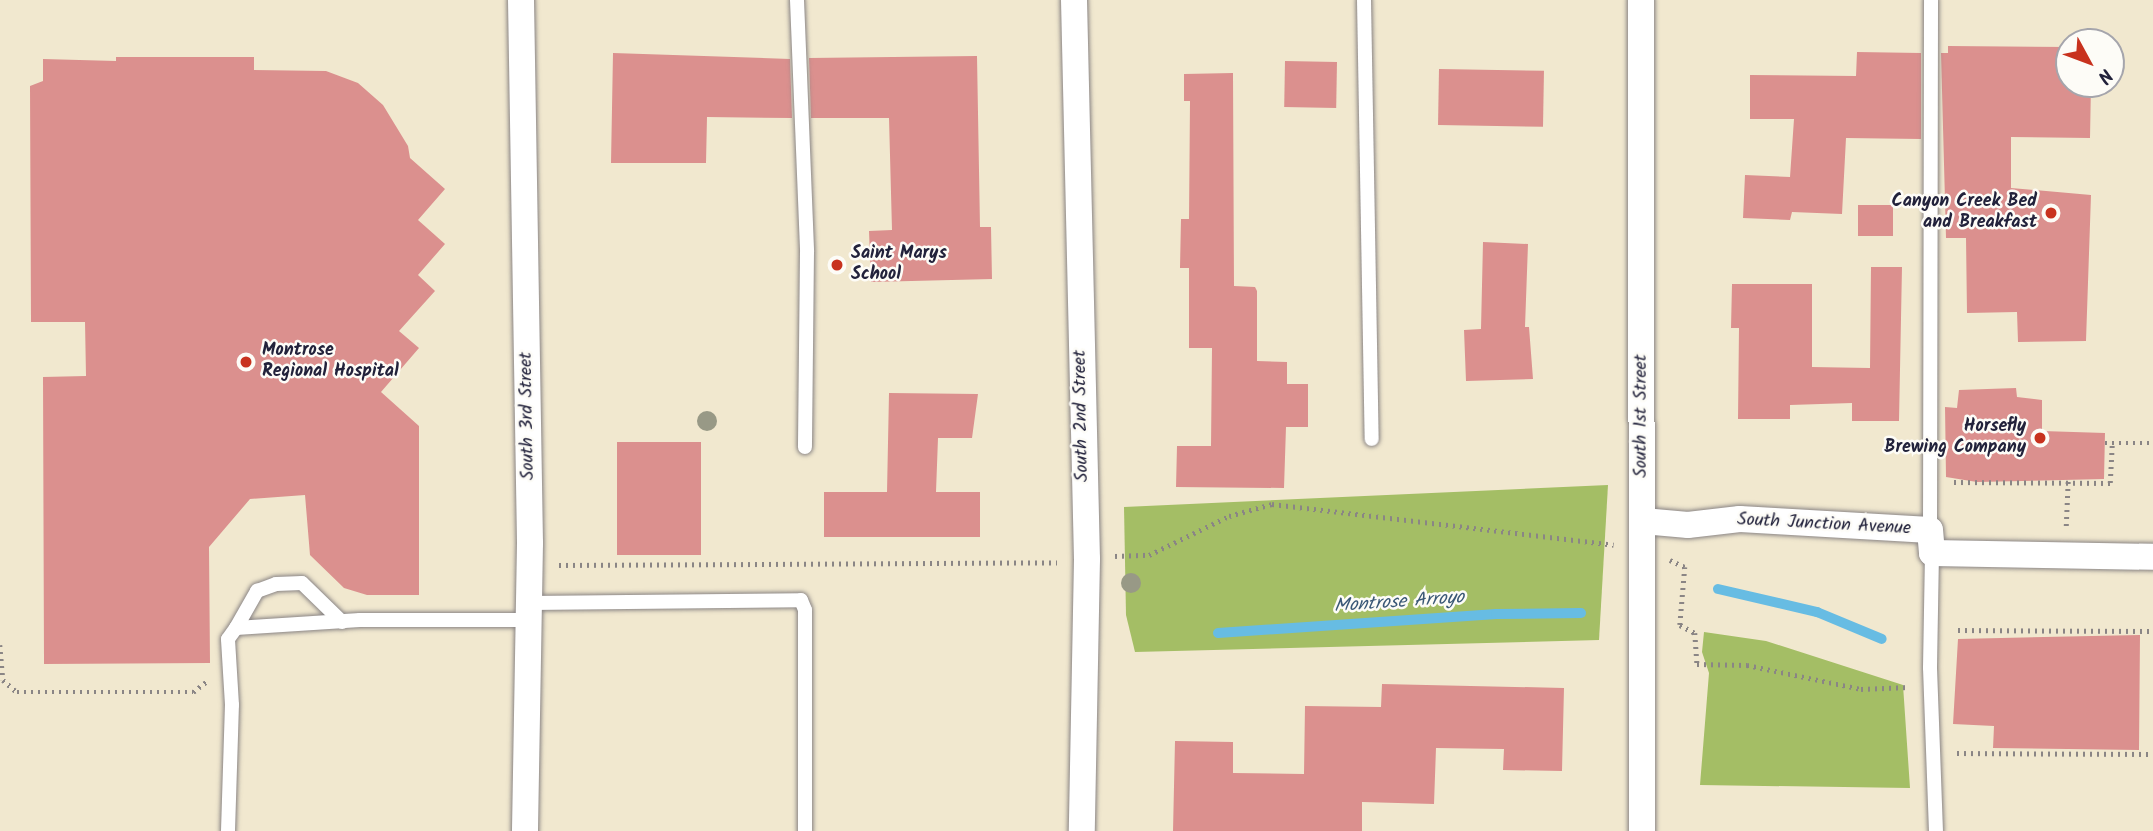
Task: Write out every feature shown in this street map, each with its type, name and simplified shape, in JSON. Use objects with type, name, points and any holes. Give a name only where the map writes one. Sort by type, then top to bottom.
[{"type":"street","name":"South 3rd Street","points":[[521,0],[529,612],[525,831]]},
{"type":"street","name":"South 2nd Street","points":[[1074,0],[1087,559],[1082,831]]},
{"type":"street","name":"South 1st Street","points":[[1641,0],[1642,831]]},
{"type":"street","name":"South Junction Avenue","points":[[1643,521],[1688,525],[1740,519],[1931,542],[2153,556]]},
{"type":"lane","points":[[797,0],[807,252],[805,447]]},
{"type":"lane","points":[[1364,0],[1372,439]]},
{"type":"lane","points":[[1931,0],[1930,668],[1936,831]]},
{"type":"lane","points":[[228,831],[232,727],[228,639],[257,591],[276,584],[302,583],[342,622]]},
{"type":"lane","points":[[236,628],[802,600],[806,610],[804,831]]},
{"type":"path","points":[[2105,443],[2152,443]]},
{"type":"path","points":[[1946,482],[2110,483],[2112,444]]},
{"type":"path","points":[[2067,514],[2068,481]]},
{"type":"path","points":[[1128,555],[1149,555],[1229,516],[1272,504],[1611,544]]},
{"type":"path","points":[[557,566],[1048,562]]},
{"type":"path","points":[[1678,562],[1685,567],[1680,625],[1695,634],[1697,664],[1747,664],[1861,689],[1916,687]]},
{"type":"path","points":[[1958,630],[2149,631]]},
{"type":"path","points":[[1957,744],[1957,753],[2152,754]]},
{"type":"green space","points":[[1608,485],[1599,640],[1135,652],[1126,615],[1124,507]]},
{"type":"green space","points":[[1704,632],[1766,641],[1903,685],[1910,788],[1700,785],[1709,673],[1702,652]]},
{"type":"building","points":[[1948,46],[2055,47],[2055,98],[2091,98],[2090,138],[2011,137],[2011,188],[2091,195],[2086,341],[2018,342],[2017,312],[1967,313],[1966,238],[1946,238],[1941,53],[1948,53]]},
{"type":"building","points":[[1857,52],[1921,53],[1921,139],[1846,138],[1842,214],[1792,212],[1790,220],[1743,218],[1745,175],[1790,177],[1794,119],[1750,119],[1750,75],[1856,76]]},
{"type":"building","points":[[613,53],[790,59],[792,118],[707,117],[706,163],[611,163]]},
{"type":"building","points":[[977,56],[980,227],[991,227],[992,279],[871,282],[869,231],[892,230],[889,118],[811,118],[809,58]]},
{"type":"building","name":"Montrose Regional Hospital","points":[[116,57],[254,57],[254,70],[326,71],[358,83],[383,105],[408,146],[410,158],[445,189],[418,220],[445,244],[418,275],[435,291],[399,331],[419,348],[381,392],[419,426],[419,595],[367,595],[344,588],[310,555],[305,495],[250,499],[209,547],[210,663],[44,664],[43,377],[86,376],[85,322],[31,322],[30,86],[43,81],[43,59],[116,61]]},
{"type":"building","points":[[1285,61],[1337,62],[1336,108],[1284,107]]},
{"type":"building","points":[[1439,69],[1544,71],[1543,127],[1438,125]]},
{"type":"building","points":[[1233,73],[1234,286],[1255,287],[1257,291],[1257,361],[1287,362],[1287,384],[1308,384],[1308,427],[1286,427],[1284,488],[1176,487],[1177,446],[1211,446],[1212,348],[1189,348],[1189,268],[1180,268],[1181,219],[1189,219],[1190,101],[1184,101],[1184,74]]},
{"type":"building","points":[[1858,205],[1893,205],[1893,236],[1858,236]]},
{"type":"building","points":[[1483,242],[1528,244],[1525,327],[1529,327],[1533,379],[1466,381],[1464,330],[1481,329]]},
{"type":"building","points":[[1871,267],[1902,267],[1899,421],[1852,421],[1852,403],[1790,405],[1790,419],[1738,419],[1739,328],[1731,328],[1732,284],[1812,284],[1812,367],[1870,368]]},
{"type":"building","name":"Horsefly Brewing Company","points":[[2016,388],[2017,397],[2042,400],[2042,431],[2105,433],[2104,479],[1977,482],[1946,477],[1945,407],[1957,408],[1959,390]]},
{"type":"building","points":[[889,393],[978,394],[972,438],[938,438],[936,492],[980,492],[980,537],[824,537],[824,492],[887,492]]},
{"type":"building","points":[[617,442],[701,442],[701,555],[617,555]]},
{"type":"building","points":[[2140,635],[2139,750],[1993,748],[1994,726],[1953,724],[1958,639]]},
{"type":"building","points":[[1382,684],[1564,688],[1562,771],[1503,770],[1504,749],[1436,748],[1434,804],[1362,802],[1362,831],[1173,831],[1175,741],[1233,742],[1233,773],[1304,774],[1305,706],[1381,707]]},
{"type":"waterway","name":"Montrose Arroyo","points":[[1718,589],[1817,612],[1882,639]]},
{"type":"waterway","name":"Montrose Arroyo","points":[[1218,633],[1496,614],[1581,613]]},
{"type":"place","name":"Canyon Creek Bed and Breakfast","points":[[2051,213]]},
{"type":"place","name":"Saint Marys School","points":[[837,265]]},
{"type":"place","name":"Montrose Regional Hospital","points":[[246,362]]},
{"type":"place","name":"Horsefly Brewing Company","points":[[2040,438]]}]
